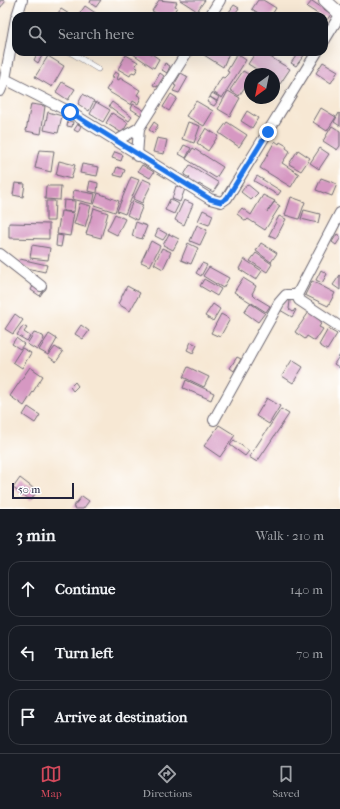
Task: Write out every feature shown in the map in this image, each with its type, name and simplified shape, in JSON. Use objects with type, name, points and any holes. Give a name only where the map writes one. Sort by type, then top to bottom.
[{"type":"street","points":[[18,12],[22,0]]},
{"type":"street","points":[[212,12],[220,0]]},
{"type":"street","points":[[325,0],[340,15],[328,34]]},
{"type":"street","points":[[0,91],[5,79],[12,40]]},
{"type":"street","points":[[137,156],[139,128],[184,56]]},
{"type":"street","points":[[5,79],[70,112],[137,156],[210,199],[221,202],[227,198],[315,56]]},
{"type":"street","points":[[116,141],[139,128]]},
{"type":"street","points":[[297,295],[340,213]]},
{"type":"street","points":[[0,254],[41,286]]},
{"type":"street","points":[[214,420],[279,303],[286,295],[297,295]]},
{"type":"street","points":[[297,295],[299,300],[340,327]]},
{"type":"lane","points":[[77,56],[98,69]]},
{"type":"building","points":[[0,0],[6,1],[0,8]]},
{"type":"building","points":[[91,0],[101,0],[96,7],[90,3]]},
{"type":"building","points":[[159,0],[177,2],[175,6],[177,7],[174,12],[152,11]]},
{"type":"building","points":[[180,0],[205,0],[197,11]]},
{"type":"building","points":[[258,0],[263,0],[276,8],[274,12],[257,12],[252,9]]},
{"type":"building","points":[[312,1],[331,14],[328,18],[328,12],[315,12],[307,7]]},
{"type":"building","points":[[234,5],[239,8],[236,12],[229,12]]},
{"type":"building","points":[[85,6],[94,12],[81,12]]},
{"type":"building","points":[[61,9],[66,12],[59,12]]},
{"type":"building","points":[[36,56],[42,56],[38,63],[34,60]]},
{"type":"building","points":[[48,56],[64,66],[52,87],[35,77]]},
{"type":"building","points":[[125,56],[138,62],[135,67],[138,68],[135,73],[132,72],[130,76],[118,69]]},
{"type":"building","points":[[136,56],[155,56],[159,59],[154,68]]},
{"type":"building","points":[[206,56],[228,56],[223,67]]},
{"type":"building","points":[[236,56],[240,56],[246,60],[222,98],[213,92],[222,77],[224,78],[229,72],[227,71]]},
{"type":"building","points":[[253,56],[269,56],[290,69],[280,84],[280,68],[254,68],[248,64]]},
{"type":"building","points":[[296,56],[304,56],[296,66],[291,63]]},
{"type":"building","points":[[323,62],[338,71],[331,83],[316,73]]},
{"type":"building","points":[[165,63],[170,66],[167,73],[162,70]]},
{"type":"building","points":[[115,72],[119,74],[117,79],[119,80],[120,78],[140,90],[137,95],[141,97],[138,104],[133,101],[131,105],[106,90],[114,77],[112,76]]},
{"type":"building","points":[[244,72],[244,88],[239,96],[230,90]]},
{"type":"building","points":[[160,73],[164,76],[157,87],[153,85]]},
{"type":"building","points":[[181,73],[188,77],[179,93],[173,91],[176,86],[174,85]]},
{"type":"building","points":[[62,82],[75,89],[68,100],[56,92]]},
{"type":"building","points":[[228,91],[240,98],[230,116],[218,109]]},
{"type":"building","points":[[212,93],[219,97],[217,101],[210,97]]},
{"type":"building","points":[[83,94],[94,101],[89,111],[78,104]]},
{"type":"building","points":[[171,94],[177,98],[169,111],[163,107]]},
{"type":"building","points":[[210,97],[217,102],[214,106],[207,102]]},
{"type":"building","points":[[196,101],[213,111],[204,126],[186,116]]},
{"type":"building","points":[[96,102],[110,110],[103,122],[90,114]]},
{"type":"building","points":[[112,102],[132,117],[129,121],[109,106]]},
{"type":"building","points":[[31,104],[45,106],[41,134],[26,131]]},
{"type":"building","points":[[133,104],[145,111],[142,116],[131,109]]},
{"type":"building","points":[[321,108],[336,117],[327,131],[313,122]]},
{"type":"building","points":[[247,111],[258,118],[252,128],[241,121]]},
{"type":"building","points":[[48,112],[62,116],[58,133],[44,130]]},
{"type":"building","points":[[112,113],[128,123],[122,133],[106,123]]},
{"type":"building","points":[[339,113],[340,114],[340,126],[334,122]]},
{"type":"building","points":[[68,121],[73,122],[72,127],[67,126]]},
{"type":"building","points":[[154,122],[158,125],[154,133],[149,130]]},
{"type":"building","points":[[188,122],[200,126],[194,143],[182,139]]},
{"type":"building","points":[[227,122],[247,135],[239,147],[219,133]]},
{"type":"building","points":[[78,124],[81,126],[78,132],[74,130]]},
{"type":"building","points":[[332,126],[340,131],[340,146],[337,150],[323,141]]},
{"type":"building","points":[[206,128],[218,136],[208,151],[197,143]]},
{"type":"building","points":[[157,138],[167,140],[164,154],[153,152]]},
{"type":"building","points":[[275,141],[279,144],[280,142],[287,146],[286,148],[290,151],[282,163],[299,174],[291,187],[260,168]]},
{"type":"building","points":[[184,145],[191,148],[186,158],[179,154]]},
{"type":"building","points":[[193,148],[223,167],[216,178],[186,159]]},
{"type":"building","points":[[320,148],[329,154],[319,169],[310,163]]},
{"type":"building","points":[[39,150],[54,151],[51,172],[35,168]]},
{"type":"building","points":[[298,150],[310,158],[301,171],[289,164]]},
{"type":"building","points":[[115,152],[123,155],[121,161],[112,158]]},
{"type":"building","points":[[59,161],[75,165],[71,179],[56,175]]},
{"type":"building","points":[[82,164],[99,167],[97,176],[80,173]]},
{"type":"building","points":[[142,165],[154,172],[150,178],[138,171]]},
{"type":"building","points":[[190,165],[219,183],[213,192],[199,184],[197,187],[187,181],[190,178],[184,175]]},
{"type":"building","points":[[117,167],[125,170],[122,177],[114,175]]},
{"type":"building","points":[[257,176],[281,191],[278,195],[254,181]]},
{"type":"building","points":[[131,177],[139,180],[125,214],[117,211]]},
{"type":"building","points":[[321,178],[337,184],[332,196],[316,190]]},
{"type":"building","points":[[143,179],[152,183],[142,203],[133,199]]},
{"type":"building","points":[[90,181],[98,183],[97,193],[88,191]]},
{"type":"building","points":[[15,183],[25,184],[23,197],[13,195]]},
{"type":"building","points":[[247,184],[258,193],[251,200],[241,192]]},
{"type":"building","points":[[46,186],[61,186],[60,200],[45,199]]},
{"type":"building","points":[[176,186],[185,189],[180,202],[172,199]]},
{"type":"building","points":[[74,190],[95,194],[93,204],[72,199]]},
{"type":"building","points":[[98,193],[119,201],[115,212],[94,205]]},
{"type":"building","points":[[263,195],[275,201],[274,202],[280,206],[265,230],[248,219],[246,221],[237,214],[242,208],[251,215]]},
{"type":"building","points":[[291,197],[305,202],[299,219],[285,215]]},
{"type":"building","points":[[170,199],[179,204],[174,214],[165,210]]},
{"type":"building","points":[[64,200],[75,201],[74,212],[63,211]]},
{"type":"building","points":[[184,200],[193,204],[184,225],[175,220]]},
{"type":"building","points":[[46,201],[55,201],[54,221],[46,221]]},
{"type":"building","points":[[133,201],[143,205],[137,220],[127,215]]},
{"type":"building","points":[[80,203],[91,206],[85,227],[74,224]]},
{"type":"building","points":[[94,208],[108,213],[101,238],[86,234]]},
{"type":"building","points":[[203,210],[213,215],[209,225],[198,221]]},
{"type":"building","points":[[304,210],[320,214],[318,223],[301,219]]},
{"type":"building","points":[[61,211],[74,213],[70,236],[57,234]]},
{"type":"building","points":[[115,214],[125,219],[117,235],[107,230]]},
{"type":"building","points":[[279,216],[286,219],[276,238],[269,235]]},
{"type":"building","points":[[136,222],[147,226],[142,239],[132,236]]},
{"type":"building","points":[[9,223],[49,224],[49,239],[9,238]]},
{"type":"building","points":[[197,225],[207,230],[200,245],[190,241]]},
{"type":"building","points":[[158,229],[167,234],[163,240],[155,236]]},
{"type":"building","points":[[169,234],[179,239],[173,250],[163,245]]},
{"type":"building","points":[[337,234],[340,236],[340,239],[336,245],[332,242]]},
{"type":"building","points":[[57,235],[63,236],[61,247],[56,246]]},
{"type":"building","points":[[151,241],[160,246],[150,266],[141,262]]},
{"type":"building","points":[[188,243],[198,248],[191,264],[181,260]]},
{"type":"building","points":[[261,243],[277,253],[271,262],[256,251]]},
{"type":"building","points":[[32,245],[50,248],[48,260],[30,258]]},
{"type":"building","points":[[162,248],[171,252],[163,269],[154,264]]},
{"type":"building","points":[[256,253],[272,264],[267,272],[250,261]]},
{"type":"building","points":[[20,259],[47,265],[45,272],[18,266]]},
{"type":"building","points":[[244,259],[262,271],[256,280],[239,269]]},
{"type":"building","points":[[202,263],[207,265],[201,276],[196,273]]},
{"type":"building","points":[[209,267],[229,278],[223,288],[203,276]]},
{"type":"building","points":[[321,270],[327,274],[322,283],[316,280]]},
{"type":"building","points":[[340,275],[340,290],[333,285]]},
{"type":"building","points":[[243,278],[256,286],[252,294],[270,306],[266,312],[234,292]]},
{"type":"building","points":[[204,279],[221,289],[217,296],[200,286]]},
{"type":"building","points":[[312,281],[335,293],[328,306],[305,295]]},
{"type":"building","points":[[34,284],[44,290],[40,296],[31,290]]},
{"type":"building","points":[[127,286],[140,293],[130,311],[118,304]]},
{"type":"building","points":[[286,299],[290,301],[289,309],[293,312],[295,309],[296,310],[292,317],[280,310]]},
{"type":"building","points":[[250,303],[265,313],[258,322],[244,312]]},
{"type":"building","points":[[213,304],[220,309],[213,321],[205,316]]},
{"type":"building","points":[[309,312],[322,322],[319,327],[323,329],[315,341],[307,336],[305,339],[295,332]]},
{"type":"building","points":[[15,314],[23,320],[13,334],[5,329]]},
{"type":"building","points":[[221,314],[230,319],[220,337],[211,333]]},
{"type":"building","points":[[81,325],[89,331],[83,339],[75,334]]},
{"type":"building","points":[[23,326],[27,328],[24,332],[30,336],[27,341],[17,335]]},
{"type":"building","points":[[328,329],[337,334],[327,350],[319,345]]},
{"type":"building","points":[[34,333],[43,336],[44,339],[37,350],[27,344]]},
{"type":"building","points":[[49,334],[57,339],[48,355],[39,350]]},
{"type":"building","points":[[16,338],[24,344],[20,349],[12,344]]},
{"type":"building","points":[[191,342],[197,345],[193,353],[187,350]]},
{"type":"building","points":[[55,347],[63,352],[56,362],[48,356]]},
{"type":"building","points":[[22,348],[31,353],[22,368],[13,362]]},
{"type":"building","points":[[340,355],[340,368],[334,364]]},
{"type":"building","points":[[237,357],[241,359],[234,371],[230,368]]},
{"type":"building","points":[[292,360],[303,367],[293,383],[282,376]]},
{"type":"building","points":[[30,367],[43,376],[24,406],[10,396]]},
{"type":"building","points":[[188,367],[209,377],[204,387],[183,377]]},
{"type":"building","points":[[186,380],[214,393],[211,400],[183,388]]},
{"type":"building","points":[[75,382],[78,386],[73,391],[70,387]]},
{"type":"building","points":[[267,398],[280,406],[269,424],[256,416]]},
{"type":"building","points":[[28,407],[40,415],[35,423],[23,415]]},
{"type":"building","points":[[281,409],[289,414],[257,462],[249,457]]},
{"type":"building","points":[[219,425],[235,435],[220,457],[204,446]]},
{"type":"building","points":[[234,440],[249,451],[245,456],[230,445]]},
{"type":"building","points":[[20,478],[37,491],[31,500],[13,488]]},
{"type":"building","points":[[82,496],[89,501],[83,509],[76,509],[73,507]]},
{"type":"route","points":[[70,112],[137,156],[210,199],[221,202],[227,198],[268,132]]}]
